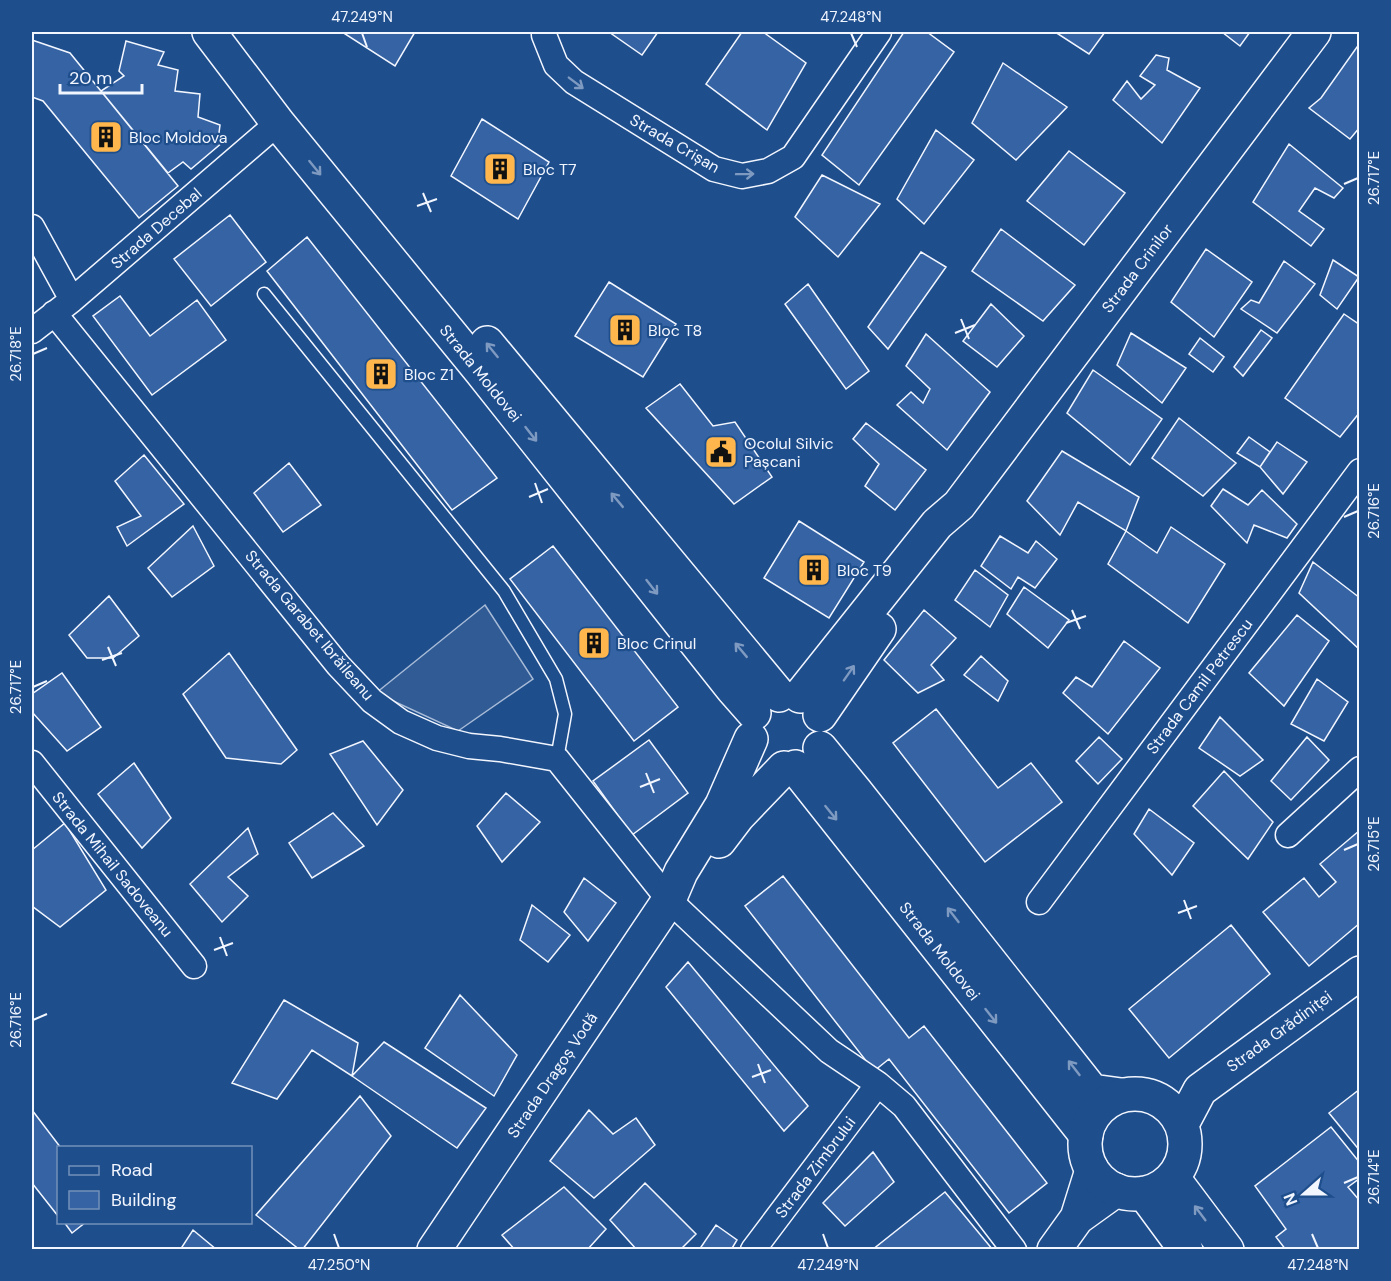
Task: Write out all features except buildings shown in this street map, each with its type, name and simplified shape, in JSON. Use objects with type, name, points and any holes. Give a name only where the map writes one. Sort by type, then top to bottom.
[{"type":"main road","name":"Strada Moldovei","points":[[209,32],[278,123],[487,379],[732,688],[781,712]]},
{"type":"main road","name":"Strada Moldovei","points":[[234,32],[495,353],[781,712]]},
{"type":"main road","name":"Strada Crinilor","points":[[781,712],[937,525],[959,505],[1314,32]]},
{"type":"main road","points":[[781,712],[824,732],[799,761],[774,765],[765,761],[754,747],[781,712]]},
{"type":"main road","name":"Strada Dragoș Vodă","points":[[669,900],[681,872],[781,712]]},
{"type":"main road","name":"Strada Moldovei","points":[[799,761],[856,792],[1092,1091],[1121,1095]]},
{"type":"main road","name":"Strada Moldovei","points":[[799,761],[1086,1135]]},
{"type":"main road","name":"Strada Dragoș Vodă","points":[[434,1250],[669,900],[690,878],[738,816],[799,761]]},
{"type":"main road","name":"Strada Grădiniței","points":[[1161,1100],[1200,1090],[1359,973]]},
{"type":"main road","name":"Strada Grădiniței","points":[[1182,1124],[1200,1090]]},
{"type":"main road","points":[[1054,1250],[1077,1218],[1117,1184],[1161,1187],[1173,1178],[1181,1165],[1185,1150],[1182,1124],[1173,1110],[1161,1100],[1148,1094],[1135,1093],[1113,1098],[1098,1109],[1092,1117],[1086,1135],[1084,1143],[1086,1157],[1117,1184],[1186,1250]]},
{"type":"main road","points":[[1173,1178],[1227,1250]]},
{"type":"street","name":"Strada Crișan","points":[[544,33],[556,65],[574,82],[714,169],[742,176],[768,171],[793,157],[879,32]]},
{"type":"street","name":"Strada Decebal","points":[[32,331],[278,123]]},
{"type":"street","points":[[32,227],[63,307]]},
{"type":"street","name":"Strada Garabet Ibrăileanu","points":[[63,307],[339,665],[372,701],[401,722],[437,738],[469,746],[557,759]]},
{"type":"street","name":"Strada Camil Petrescu","points":[[1039,902],[1359,471]]},
{"type":"street","points":[[557,759],[669,900],[829,1051],[878,1084],[904,1106],[1014,1250]]},
{"type":"street","name":"Strada Mihail Sadoveanu","points":[[32,763],[194,966]]},
{"type":"street","points":[[1288,835],[1359,769]]},
{"type":"street","name":"Strada Zimbrului","points":[[753,1250],[878,1084]]},
{"type":"lane","points":[[264,294],[504,591],[556,679],[565,714],[557,759]]},
{"type":"shaded area","points":[[485,605],[533,679],[458,731],[376,693]]},
{"type":"place","name":"Bloc Moldova","points":[[106,137]]},
{"type":"place","name":"Bloc T7","points":[[500,169]]},
{"type":"place","name":"Bloc T8","points":[[625,330]]},
{"type":"place","name":"Bloc Z1","points":[[381,374]]},
{"type":"place","name":"Ocolul Silvic Pașcani","points":[[721,452]]},
{"type":"place","name":"Bloc T9","points":[[814,570]]},
{"type":"place","name":"Bloc Crinul","points":[[594,643]]}]
